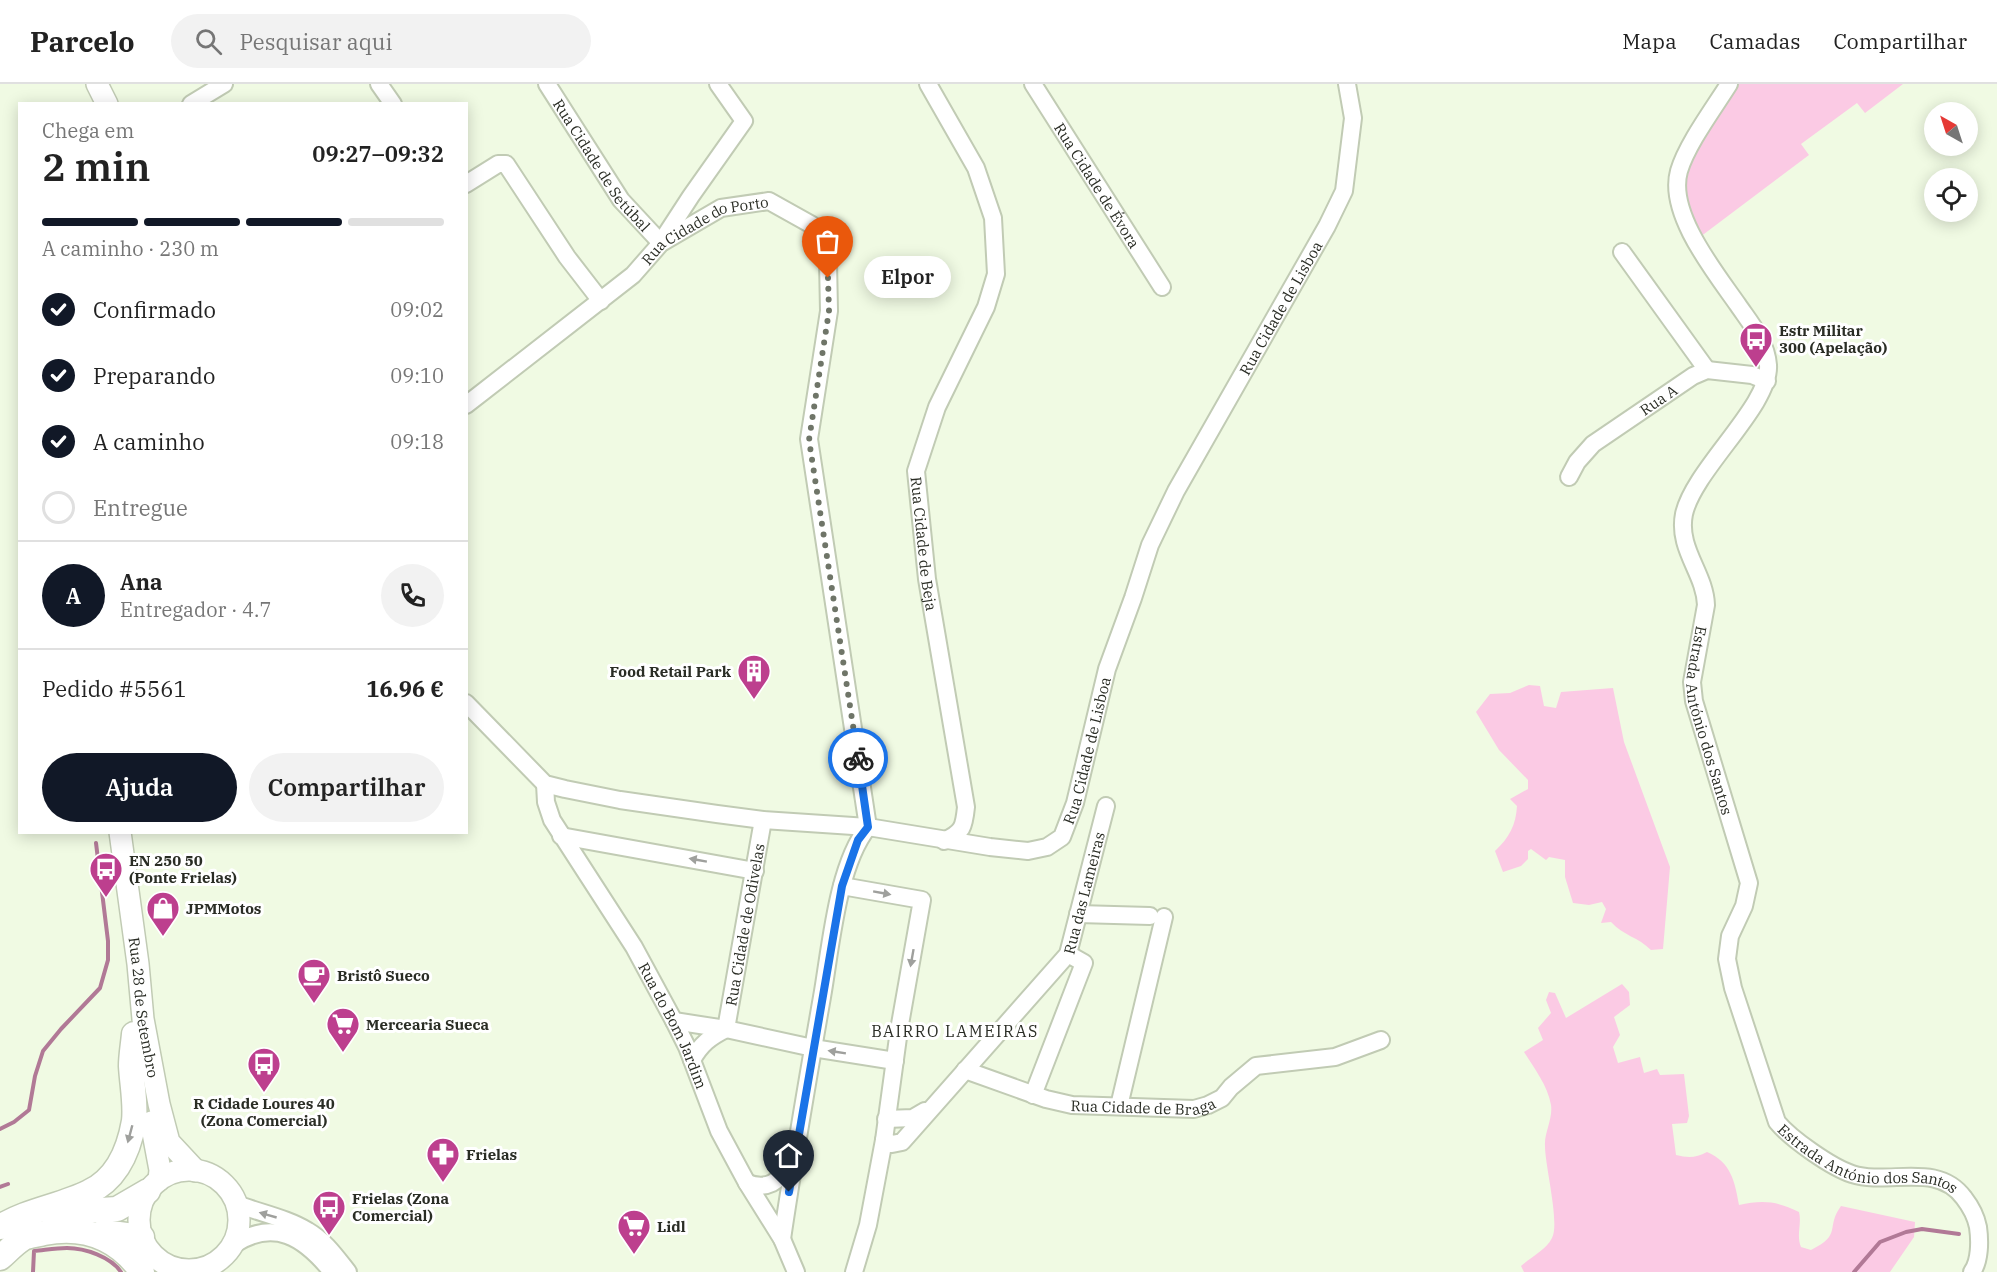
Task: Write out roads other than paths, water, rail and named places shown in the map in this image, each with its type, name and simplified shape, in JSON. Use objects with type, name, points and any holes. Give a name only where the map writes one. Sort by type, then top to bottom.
[{"type":"highway","points":[[0,1227],[30,1213],[90,1192],[106,1182],[124,1156],[134,1120],[131,1064],[134,1034]]},
{"type":"highway","points":[[30,1213],[117,1209],[154,1186]]},
{"type":"highway","points":[[0,1258],[23,1238],[60,1230],[142,1237]]},
{"type":"highway","points":[[76,1230],[108,1239],[128,1256],[156,1269]]},
{"type":"main road","points":[[97,84],[105,102]]},
{"type":"main road","name":"Rua 28 de Setembro","points":[[106,834],[134,1034],[160,1170],[154,1186]]},
{"type":"main road","name":"Rua 28 de Setembro","points":[[120,834],[143,1019],[159,1104],[169,1142],[196,1171]]},
{"type":"main road","points":[[196,1171],[209,1174],[221,1182],[231,1192],[237,1204],[238,1232],[233,1245],[225,1256],[210,1268],[187,1271],[173,1268],[156,1269],[142,1237],[139,1221],[141,1206],[154,1186],[177,1172],[196,1171]]},
{"type":"street","points":[[194,102],[224,84]]},
{"type":"street","points":[[380,84],[392,102]]},
{"type":"street","name":"Rua Cidade de Setúbal","points":[[547,84],[621,200],[661,243]]},
{"type":"street","points":[[661,243],[744,121],[718,84]]},
{"type":"street","name":"Rua Cidade de Beja","points":[[928,84],[976,168],[993,218],[996,274],[986,307],[937,407],[916,471],[927,579],[966,807],[964,825],[956,836],[944,841]]},
{"type":"street","name":"Rua Cidade de Évora","points":[[1033,84],[1162,287]]},
{"type":"street","name":"Rua Cidade de Lisboa","points":[[545,784],[620,800],[763,820],[868,827],[944,841],[1028,851],[1047,847],[1062,837],[1075,803],[1107,669],[1150,545],[1176,491],[1322,235],[1344,191],[1353,118],[1347,84]]},
{"type":"street","points":[[1622,252],[1707,370],[1752,375],[1767,381],[1768,365],[1763,343],[1752,323],[1700,250],[1687,225],[1677,185],[1679,170],[1691,145],[1729,84]]},
{"type":"street","points":[[468,183],[498,164],[506,164],[567,257],[601,301]]},
{"type":"street","name":"Rua Cidade do Porto","points":[[468,403],[633,275],[661,243],[721,208],[769,201],[812,225],[828,261],[829,311],[809,440],[868,827]]},
{"type":"street","name":"Rua A","points":[[1569,477],[1577,462],[1593,444],[1693,376],[1707,370]]},
{"type":"street","name":"Estrada António dos Santos","points":[[1767,381],[1698,484],[1684,514],[1684,540],[1706,593],[1706,605],[1692,682],[1694,701],[1749,883],[1744,906],[1727,948],[1733,988],[1777,1122],[1808,1148],[1849,1173],[1862,1176],[1923,1176],[1944,1181],[1960,1192],[1971,1207],[1978,1226],[1979,1244],[1972,1272]]},
{"type":"street","points":[[468,706],[545,784]]},
{"type":"street","name":"Rua do Bom Jardim","points":[[545,784],[546,802],[552,820],[634,947],[674,1021],[692,1060],[719,1131],[747,1183],[782,1239],[796,1272]]},
{"type":"street","name":"Rua das Lameiras","points":[[884,1140],[892,1144],[902,1142],[1068,954],[1106,806]]},
{"type":"street","name":"Rua Cidade de Odivelas","points":[[726,1029],[763,820]]},
{"type":"street","points":[[782,1239],[795,1146],[842,886],[858,840],[868,827]]},
{"type":"street","points":[[561,836],[755,871]]},
{"type":"street","points":[[842,886],[922,900],[884,1140],[868,1225],[854,1272]]},
{"type":"street","points":[[1078,914],[1157,917],[1119,1106]]},
{"type":"street","points":[[1033,1095],[1084,963],[1068,954]]},
{"type":"street","points":[[674,1021],[726,1029],[813,1048],[895,1061]]},
{"type":"street","points":[[692,1060],[699,1047],[709,1038],[726,1029]]},
{"type":"street","name":"Rua Cidade de Braga","points":[[965,1070],[1033,1095],[1072,1106],[1194,1109],[1222,1098],[1231,1087],[1256,1066],[1335,1057],[1381,1040]]},
{"type":"street","name":"Rua das Lameiras","points":[[886,1119],[913,1118],[932,1107]]},
{"type":"street","points":[[747,1183],[759,1187],[778,1181],[785,1172],[795,1146]]},
{"type":"street","points":[[237,1204],[307,1230],[322,1241],[348,1272]]},
{"type":"street","points":[[233,1245],[259,1232],[279,1233],[302,1242],[314,1251],[332,1272]]},
{"type":"waterway","points":[[0,1129],[14,1122],[29,1110],[35,1076],[43,1051],[100,988],[108,960],[108,941],[96,843]]},
{"type":"waterway","points":[[0,1187],[8,1184]]},
{"type":"waterway","points":[[1854,1272],[1880,1242],[1906,1232],[1922,1229],[1959,1234]]},
{"type":"waterway","points":[[33,1272],[34,1251],[67,1248],[97,1254],[111,1262],[121,1272]]},
{"type":"place","name":"Elpor","points":[[828,278]]},
{"type":"place","name":"Estr Militar 300 (Apelação)","points":[[1756,368]]},
{"type":"place","name":"Food Retail Park","points":[[754,700]]},
{"type":"place","name":"EN 250 50 (Ponte Frielas)","points":[[106,898]]},
{"type":"place","name":"JPMMotos","points":[[163,937]]},
{"type":"place","name":"Bristô Sueco","points":[[314,1004]]},
{"type":"place","name":"Mercearia Sueca","points":[[343,1053]]},
{"type":"place","name":"R Cidade Loures 40 (Zona Comercial)","points":[[264,1093]]},
{"type":"place","name":"Frielas","points":[[443,1183]]},
{"type":"place","name":"Frielas (Zona Comercial)","points":[[329,1236]]},
{"type":"place","name":"Lidl","points":[[634,1255]]},
{"type":"district","name":"BAIRRO LAMEIRAS","points":[[955,1031]]}]
